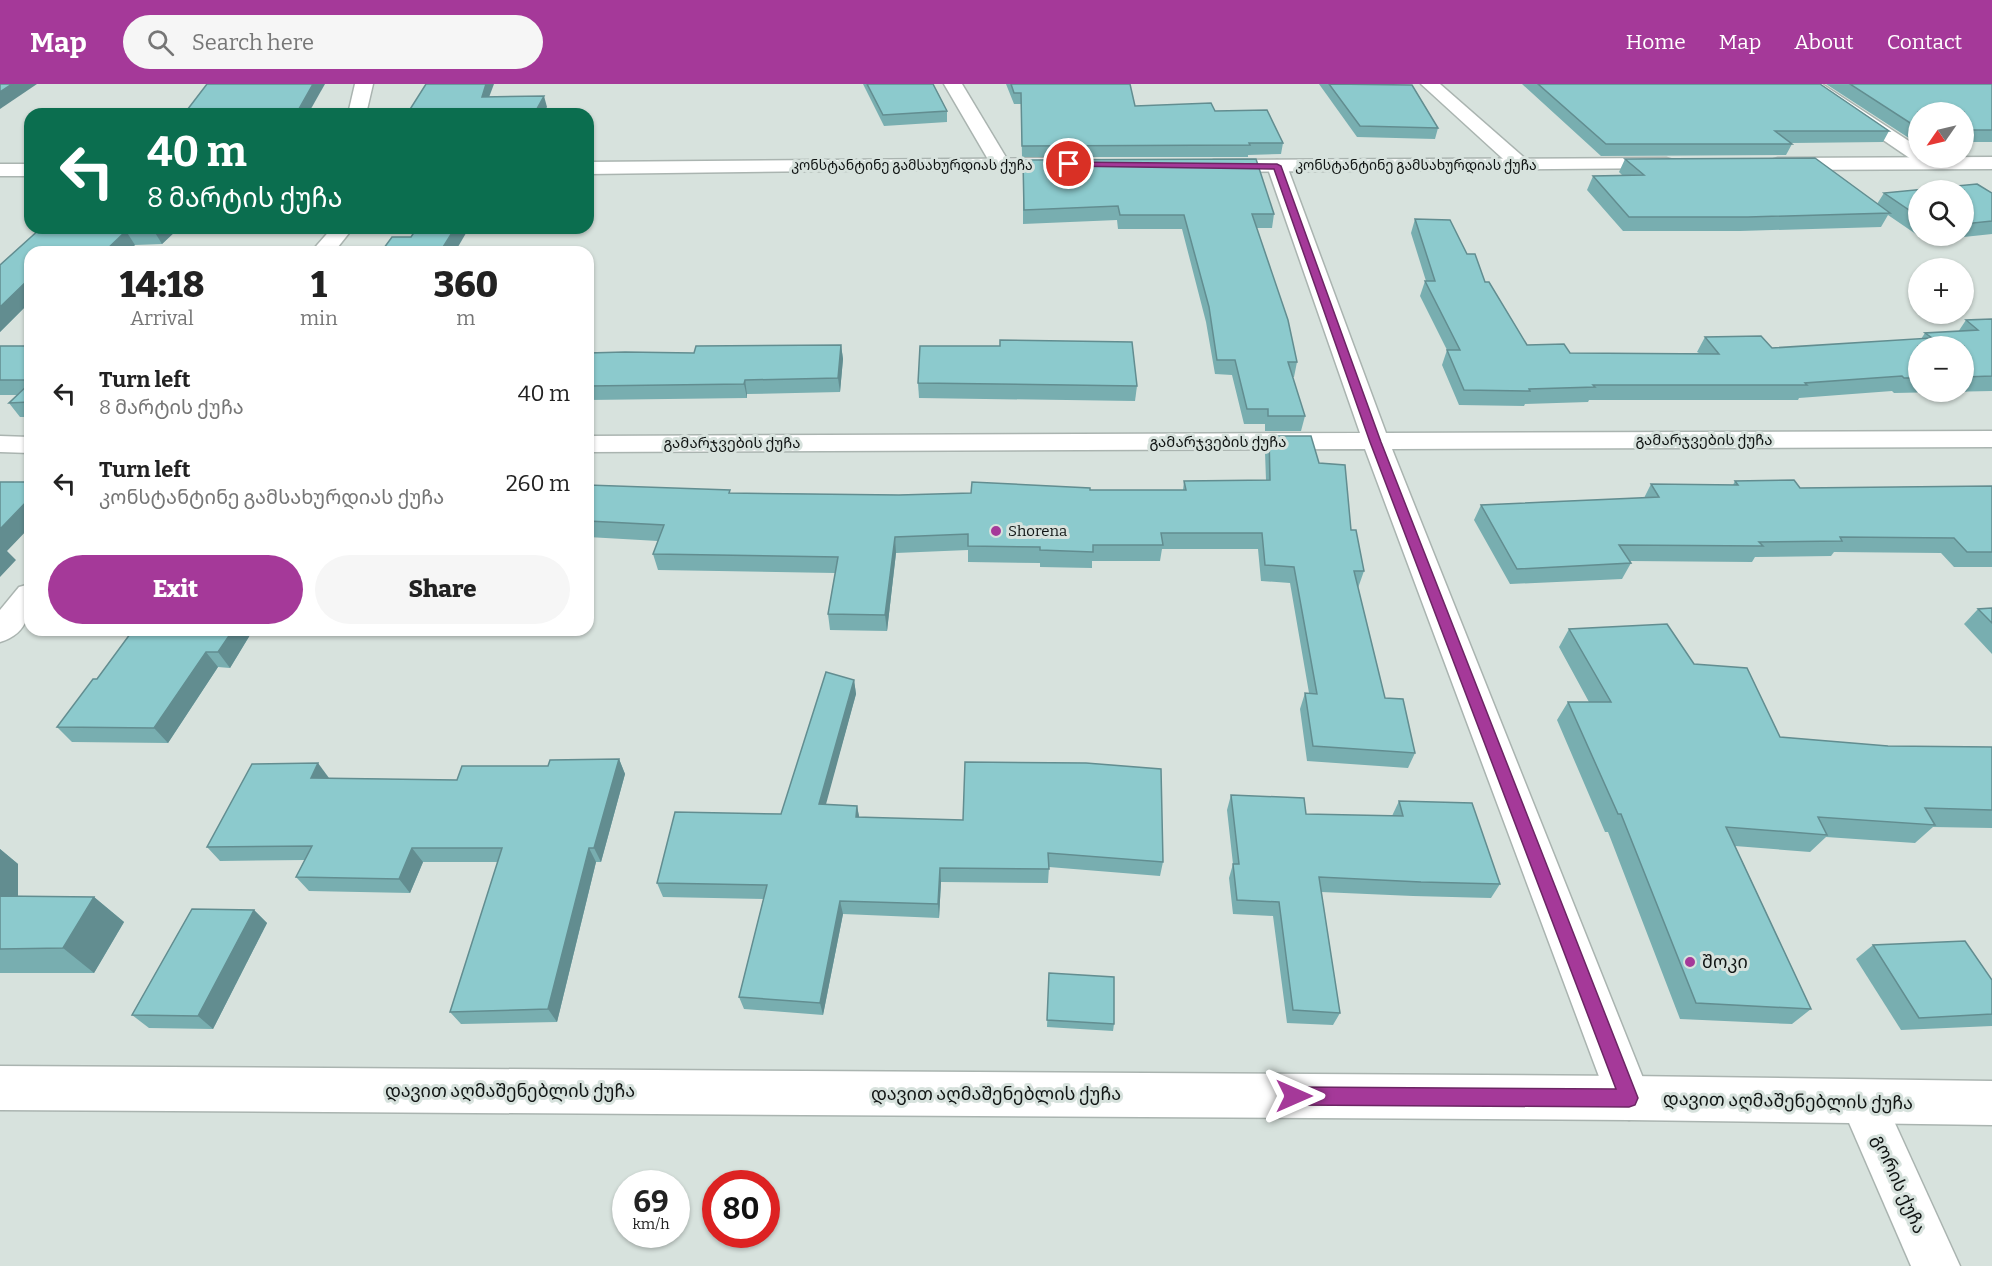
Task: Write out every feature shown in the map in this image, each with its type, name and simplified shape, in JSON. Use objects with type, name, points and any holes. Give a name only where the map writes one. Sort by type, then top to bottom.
[{"type":"main road","points":[[358,108],[364,84]]},
{"type":"main road","points":[[953,84],[1000,164]]},
{"type":"main road","points":[[1430,84],[1520,165]]},
{"type":"main road","points":[[1810,84],[1908,148]]},
{"type":"main road","points":[[1756,164],[1908,160]]},
{"type":"main road","points":[[1974,162],[1992,163]]},
{"type":"main road","name":"კონსტანტინე გამსახურდიას ქუჩა","points":[[594,168],[1080,164]]},
{"type":"main road","name":"კონსტანტინე გამსახურდიას ქუჩა","points":[[1196,165],[1685,164]]},
{"type":"main road","points":[[1277,166],[1376,442],[1629,1098]]},
{"type":"main road","points":[[0,170],[24,170]]},
{"type":"main road","points":[[327,246],[338,234]]},
{"type":"main road","name":"გამარჯვების ქუჩა","points":[[594,444],[1992,439]]},
{"type":"main road","points":[[0,444],[24,445]]},
{"type":"main road","points":[[0,631],[24,602]]},
{"type":"main road","name":"დავით აღმაშენებლის ქუჩა","points":[[0,1088],[1629,1098],[1992,1103]]},
{"type":"main road","name":"გორის ქუჩა","points":[[1862,1102],[1936,1266]]},
{"type":"building","points":[[0,84],[12,84],[0,92]]},
{"type":"building","points":[[207,84],[313,84],[299,108],[189,108]]},
{"type":"building","points":[[426,84],[486,84],[482,97],[544,96],[537,108],[411,108]]},
{"type":"building","points":[[867,84],[933,84],[947,111],[883,115]]},
{"type":"building","points":[[1011,84],[1130,84],[1135,106],[1211,103],[1215,111],[1267,110],[1283,143],[1022,146],[1021,93],[1014,93]]},
{"type":"building","points":[[1329,84],[1412,85],[1438,128],[1360,126]]},
{"type":"building","points":[[1538,84],[1820,84],[1889,131],[1775,131],[1792,144],[1606,144]]},
{"type":"building","points":[[1850,84],[1992,84],[1992,130],[1974,130],[1974,102],[1908,102],[1908,122]]},
{"type":"building","points":[[1815,158],[1890,213],[1748,217],[1629,217],[1593,176],[1644,175],[1625,159]]},
{"type":"building","points":[[1256,159],[1274,214],[1252,214],[1288,320],[1297,362],[1288,362],[1305,416],[1268,416],[1268,409],[1247,409],[1235,360],[1217,360],[1209,307],[1184,215],[1120,215],[1118,206],[1024,210],[1023,160]]},
{"type":"building","points":[[1974,184],[1992,193],[1992,221],[1974,223]]},
{"type":"building","points":[[1908,191],[1908,209],[1884,193]]},
{"type":"building","points":[[1415,219],[1450,220],[1467,254],[1475,254],[1485,282],[1489,282],[1527,345],[1564,344],[1570,353],[1719,354],[1705,337],[1761,336],[1772,348],[1908,340],[1908,378],[1902,376],[1805,383],[1807,385],[1593,385],[1595,387],[1529,389],[1530,391],[1464,390],[1447,350],[1460,350],[1425,281],[1435,281]]},
{"type":"building","points":[[34,234],[123,234],[110,246],[24,246],[24,284],[0,307],[0,265]]},
{"type":"building","points":[[413,234],[451,234],[444,246],[385,246],[392,237],[411,237]]},
{"type":"building","points":[[1992,319],[1992,376],[1974,377],[1974,336],[1929,336],[1925,333],[1978,330],[1971,324],[1974,324],[1974,320]]},
{"type":"building","points":[[1000,340],[1132,342],[1137,386],[918,383],[920,346],[1000,346]]},
{"type":"building","points":[[841,345],[838,378],[745,380],[744,384],[594,386],[594,353],[694,353],[696,346]]},
{"type":"building","points":[[0,346],[24,346],[24,380],[0,380]]},
{"type":"building","points":[[24,389],[24,402],[9,403]]},
{"type":"building","points":[[1269,436],[1311,436],[1319,463],[1345,465],[1351,530],[1356,530],[1364,571],[1354,571],[1385,698],[1403,699],[1415,753],[1313,746],[1305,693],[1317,694],[1294,567],[1265,565],[1262,533],[1161,533],[1163,545],[1093,545],[1093,552],[1040,550],[1040,547],[968,546],[968,534],[895,537],[885,615],[828,614],[838,557],[653,554],[664,525],[594,521],[594,485],[730,490],[729,493],[899,495],[971,493],[972,482],[1090,488],[1090,490],[1186,490],[1184,481],[1270,480]]},
{"type":"building","points":[[1794,480],[1800,488],[1992,486],[1992,552],[1967,552],[1954,538],[1840,537],[1842,541],[1759,542],[1763,546],[1619,545],[1631,563],[1517,569],[1481,505],[1659,497],[1651,484],[1738,485],[1735,481]]},
{"type":"building","points":[[0,482],[24,482],[24,504],[0,529]]},
{"type":"building","points":[[1992,608],[1992,623],[1978,609]]},
{"type":"building","points":[[1667,624],[1694,664],[1747,668],[1780,737],[1888,746],[1992,747],[1992,810],[1925,808],[1935,825],[1818,817],[1827,835],[1726,827],[1811,1009],[1696,1003],[1621,814],[1618,814],[1568,702],[1611,702],[1569,629]]},
{"type":"building","points":[[129,636],[229,636],[218,652],[206,652],[154,728],[57,727],[93,679],[97,679]]},
{"type":"building","points":[[826,672],[854,680],[819,804],[857,806],[856,817],[963,820],[965,762],[1086,763],[1161,769],[1163,862],[1048,853],[1049,869],[940,868],[938,904],[840,901],[820,1003],[739,997],[767,885],[657,883],[675,812],[781,814]]},
{"type":"building","points":[[619,759],[594,848],[589,848],[548,1009],[450,1012],[502,848],[412,848],[399,879],[296,877],[312,846],[207,847],[252,764],[318,763],[311,778],[457,780],[462,766],[548,766],[550,760]]},
{"type":"building","points":[[1231,795],[1304,798],[1306,814],[1403,816],[1399,801],[1472,803],[1500,884],[1319,877],[1340,1013],[1293,1010],[1279,902],[1237,900],[1233,864],[1239,864]]},
{"type":"building","points":[[0,896],[94,897],[63,948],[0,949]]},
{"type":"building","points":[[192,909],[254,910],[198,1016],[132,1015]]},
{"type":"building","points":[[1965,941],[1992,980],[1992,1014],[1919,1018],[1873,945]]},
{"type":"building","points":[[1049,973],[1114,977],[1114,1024],[1047,1020]]},
{"type":"place","name":"Shorena","points":[[996,531]]},
{"type":"place","name":"შოკი","points":[[1690,962]]},
{"type":"route","points":[[1069,164],[1277,166],[1376,442],[1629,1098],[1294,1096]]}]
